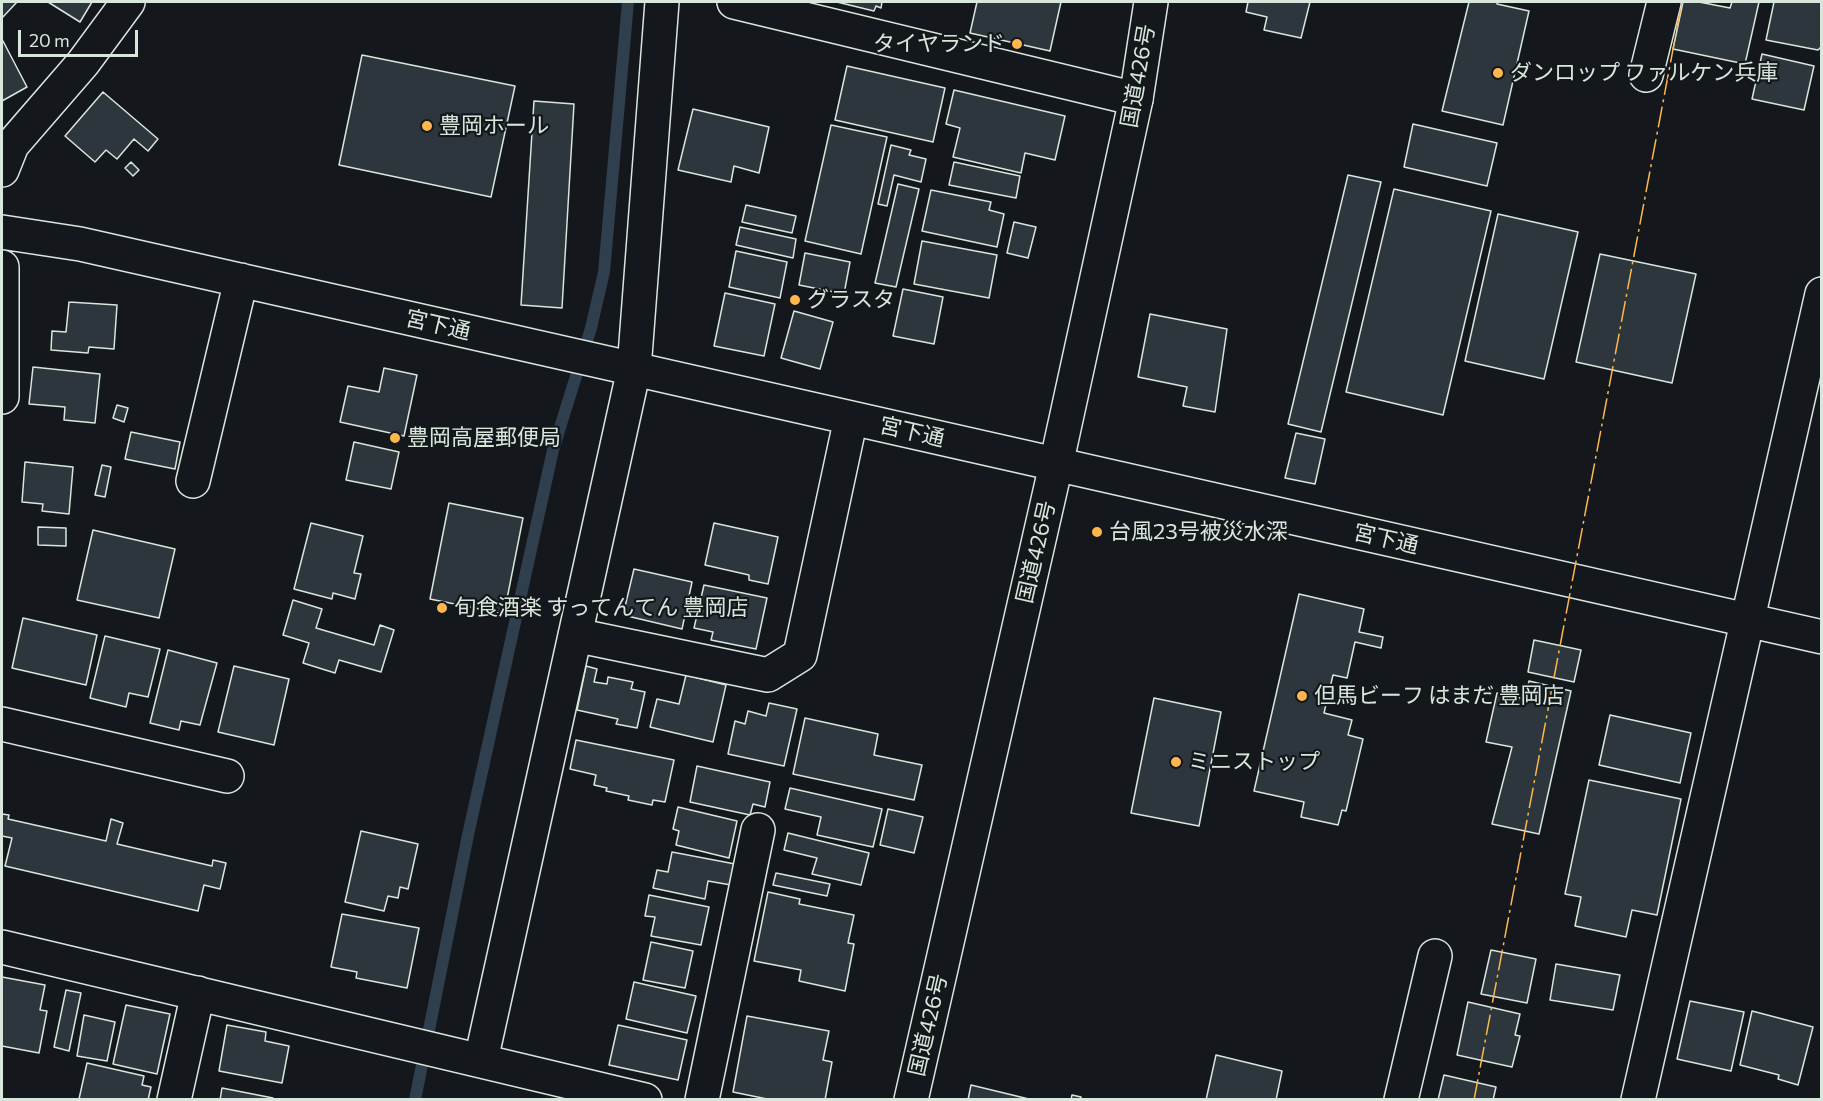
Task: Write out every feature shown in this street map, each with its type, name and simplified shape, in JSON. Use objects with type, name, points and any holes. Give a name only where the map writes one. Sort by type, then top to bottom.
[{"type":"main road","points":[[2,170],[12,145],[83,63],[128,2]]},
{"type":"main road","points":[[466,1057],[574,635],[621,366],[662,2]]},
{"type":"main road","points":[[734,2],[1136,99]]},
{"type":"main road","name":"国道426号","points":[[911,1100],[1056,465],[1136,99],[1151,2]]},
{"type":"main road","points":[[1646,75],[1664,2]]},
{"type":"main road","name":"宮下通","points":[[2,232],[80,244],[1821,637]]},
{"type":"main road","points":[[2,267],[2,398]]},
{"type":"main road","points":[[193,481],[241,280]]},
{"type":"main road","points":[[1638,1100],[1821,294]]},
{"type":"main road","points":[[574,635],[768,675],[800,655],[851,418]]},
{"type":"main road","points":[[2,724],[227,776]]},
{"type":"main road","points":[[702,1100],[758,830]]},
{"type":"main road","points":[[2,946],[466,1057],[600,1094],[645,1100]]},
{"type":"main road","points":[[1401,1100],[1435,956]]},
{"type":"main road","points":[[174,1100],[198,993]]},
{"type":"building","points":[[2,2],[17,2],[2,18]]},
{"type":"building","points":[[48,2],[92,2],[80,22]]},
{"type":"building","points":[[837,2],[882,2],[881,8],[876,6],[874,11]]},
{"type":"building","points":[[977,2],[1061,2],[1050,51],[970,33]]},
{"type":"building","points":[[1248,2],[1310,2],[1301,38],[1264,30],[1267,17],[1246,12]]},
{"type":"building","points":[[1469,2],[1497,2],[1497,4],[1529,11],[1503,125],[1442,111]]},
{"type":"building","points":[[1683,2],[1699,2],[1730,8],[1732,2],[1759,2],[1745,64],[1673,49]]},
{"type":"building","points":[[1774,2],[1822,2],[1822,46],[1818,50],[1766,40]]},
{"type":"building","points":[[2,42],[27,87],[2,101]]},
{"type":"building","points":[[1762,54],[1814,66],[1804,110],[1752,99]]},
{"type":"building","name":"豊岡ホール","points":[[362,55],[515,86],[491,197],[339,165]]},
{"type":"building","points":[[847,66],[945,88],[933,142],[835,120]]},
{"type":"building","points":[[954,90],[1065,116],[1055,160],[1025,153],[1021,173],[953,157],[960,128],[946,124]]},
{"type":"building","points":[[103,92],[158,139],[148,151],[134,139],[117,159],[106,150],[95,162],[65,136]]},
{"type":"building","points":[[534,101],[574,104],[562,308],[521,305]]},
{"type":"building","points":[[693,109],[769,127],[759,173],[734,166],[731,182],[678,170]]},
{"type":"building","points":[[1413,124],[1497,143],[1487,186],[1404,167]]},
{"type":"building","points":[[831,125],[887,137],[861,254],[805,241]]},
{"type":"building","points":[[891,145],[911,150],[909,155],[926,159],[921,182],[894,175],[887,206],[878,204]]},
{"type":"building","points":[[131,162],[139,170],[133,176],[125,168]]},
{"type":"building","points":[[954,162],[1020,176],[1016,198],[949,185]]},
{"type":"building","points":[[1348,175],[1381,182],[1321,432],[1288,424]]},
{"type":"building","points":[[898,184],[919,189],[896,287],[875,283]]},
{"type":"building","points":[[1394,189],[1491,211],[1443,415],[1346,392]]},
{"type":"building","points":[[931,190],[991,202],[989,210],[1004,214],[997,247],[922,231]]},
{"type":"building","points":[[746,205],[796,216],[792,233],[742,222]]},
{"type":"building","points":[[1498,214],[1578,232],[1544,379],[1465,361]]},
{"type":"building","points":[[1014,222],[1036,227],[1028,258],[1007,253]]},
{"type":"building","points":[[740,227],[796,239],[793,258],[736,245]]},
{"type":"building","points":[[922,241],[997,255],[989,298],[914,284]]},
{"type":"building","points":[[736,251],[787,262],[780,298],[729,287]]},
{"type":"building","points":[[805,253],[850,262],[844,294],[799,285]]},
{"type":"building","points":[[1600,254],[1696,274],[1672,383],[1576,362]]},
{"type":"building","points":[[903,289],[943,297],[934,344],[893,336]]},
{"type":"building","points":[[725,293],[775,304],[764,356],[714,346]]},
{"type":"building","points":[[69,302],[117,305],[114,349],[89,347],[88,353],[51,350],[52,331],[66,332]]},
{"type":"building","points":[[794,311],[833,322],[820,369],[781,358]]},
{"type":"building","points":[[1150,314],[1227,329],[1215,412],[1183,406],[1187,387],[1138,377]]},
{"type":"building","points":[[33,367],[100,374],[95,423],[64,420],[65,407],[29,404]]},
{"type":"building","points":[[384,368],[417,375],[404,436],[340,422],[348,386],[379,392]]},
{"type":"building","points":[[117,405],[128,408],[124,422],[113,418]]},
{"type":"building","points":[[131,432],[180,442],[175,469],[125,459]]},
{"type":"building","points":[[1296,433],[1325,439],[1315,484],[1285,478]]},
{"type":"building","points":[[354,442],[399,452],[391,489],[346,480]]},
{"type":"building","points":[[25,462],[73,467],[69,514],[42,511],[43,504],[22,502]]},
{"type":"building","points":[[102,465],[111,467],[105,497],[95,495]]},
{"type":"building","points":[[449,503],[523,518],[504,614],[430,599]]},
{"type":"building","points":[[311,523],[363,536],[354,573],[361,574],[355,599],[333,593],[332,599],[294,589]]},
{"type":"building","points":[[714,523],[778,537],[768,584],[749,580],[749,575],[705,565]]},
{"type":"building","points":[[38,527],[66,528],[66,546],[38,545]]},
{"type":"building","points":[[93,530],[175,549],[159,618],[77,600]]},
{"type":"building","points":[[634,569],[692,582],[682,629],[623,615]]},
{"type":"building","points":[[704,585],[767,598],[756,649],[711,640],[713,632],[694,628]]},
{"type":"building","name":"但馬ビーフ はまだ 豊岡店","points":[[1299,594],[1364,609],[1359,632],[1383,637],[1381,648],[1355,642],[1347,678],[1333,675],[1324,713],[1352,720],[1348,735],[1363,739],[1346,811],[1342,810],[1338,825],[1301,817],[1304,802],[1254,791]]},
{"type":"building","points":[[293,600],[322,609],[316,628],[374,645],[380,625],[394,630],[381,672],[339,660],[335,673],[303,663],[309,643],[283,635]]},
{"type":"building","points":[[23,618],[97,635],[86,685],[12,668]]},
{"type":"building","points":[[105,636],[160,649],[148,697],[129,693],[126,707],[90,698]]},
{"type":"building","points":[[1534,640],[1581,650],[1574,682],[1528,672]]},
{"type":"building","points":[[168,650],[217,663],[200,725],[181,721],[179,730],[150,723]]},
{"type":"building","points":[[234,666],[289,679],[274,745],[218,732]]},
{"type":"building","points":[[586,666],[597,669],[594,682],[607,684],[608,677],[633,682],[631,689],[645,692],[637,728],[616,724],[618,719],[577,710]]},
{"type":"building","points":[[686,675],[726,685],[713,742],[650,727],[657,699],[679,704]]},
{"type":"building","points":[[1529,681],[1571,691],[1539,834],[1492,824],[1512,747],[1486,742],[1497,693],[1525,699]]},
{"type":"building","name":"ミニストップ","points":[[1154,698],[1221,712],[1199,826],[1131,813]]},
{"type":"building","points":[[769,703],[797,709],[784,766],[728,754],[735,721],[745,724],[748,711],[766,716]]},
{"type":"building","points":[[1610,715],[1691,733],[1680,783],[1599,765]]},
{"type":"building","points":[[805,718],[878,734],[874,755],[922,765],[914,800],[793,774]]},
{"type":"building","points":[[576,740],[674,760],[665,802],[653,800],[652,805],[628,800],[629,796],[606,791],[607,788],[594,785],[596,775],[570,769]]},
{"type":"building","points":[[697,766],[770,782],[765,807],[753,804],[750,815],[690,802]]},
{"type":"building","points":[[1589,780],[1681,799],[1657,915],[1632,910],[1626,937],[1575,926],[1581,897],[1565,894]]},
{"type":"building","points":[[790,788],[882,809],[873,847],[817,835],[821,817],[785,809]]},
{"type":"building","points":[[678,807],[737,821],[729,858],[676,845],[679,831],[673,829]]},
{"type":"building","points":[[888,809],[923,817],[914,853],[880,845]]},
{"type":"building","points":[[2,814],[9,815],[8,819],[106,841],[111,819],[123,823],[117,844],[212,866],[213,860],[226,863],[220,889],[204,885],[198,911],[5,866],[12,838],[2,836]]},
{"type":"building","points":[[361,831],[418,844],[408,889],[400,887],[398,898],[388,896],[384,911],[345,902]]},
{"type":"building","points":[[788,833],[869,853],[861,885],[812,874],[817,858],[784,850]]},
{"type":"building","points":[[672,852],[735,864],[731,885],[708,881],[705,899],[653,888],[657,870],[668,872]]},
{"type":"building","points":[[776,873],[830,884],[827,896],[773,885]]},
{"type":"building","points":[[768,892],[800,899],[799,904],[854,915],[848,943],[854,944],[845,991],[799,981],[801,970],[754,961]]},
{"type":"building","points":[[649,895],[709,907],[701,945],[651,936],[655,917],[645,916]]},
{"type":"building","points":[[342,914],[419,928],[407,988],[356,978],[357,972],[331,967]]},
{"type":"building","points":[[651,942],[693,951],[685,988],[643,980]]},
{"type":"building","points":[[1491,950],[1536,959],[1527,1003],[1481,994]]},
{"type":"building","points":[[1556,964],[1620,975],[1613,1010],[1550,1000]]},
{"type":"building","points":[[2,977],[45,985],[40,1010],[47,1011],[39,1053],[2,1046]]},
{"type":"building","points":[[634,982],[696,996],[687,1033],[626,1019]]},
{"type":"building","points":[[66,990],[81,993],[69,1051],[54,1047]]},
{"type":"building","points":[[1690,1001],[1744,1012],[1731,1071],[1677,1059]]},
{"type":"building","points":[[1468,1002],[1520,1014],[1515,1035],[1520,1036],[1512,1067],[1457,1055]]},
{"type":"building","points":[[126,1005],[170,1014],[157,1074],[113,1064]]},
{"type":"building","points":[[1752,1011],[1813,1027],[1798,1085],[1778,1079],[1779,1075],[1740,1065]]},
{"type":"building","points":[[84,1015],[115,1022],[107,1061],[77,1056]]},
{"type":"building","points":[[747,1016],[829,1031],[823,1060],[832,1062],[825,1100],[772,1100],[733,1092]]},
{"type":"building","points":[[227,1025],[266,1032],[265,1041],[289,1046],[282,1083],[219,1071]]},
{"type":"building","points":[[618,1025],[687,1040],[678,1080],[609,1065]]},
{"type":"building","points":[[1216,1055],[1282,1071],[1276,1100],[1206,1100]]},
{"type":"building","points":[[87,1063],[144,1076],[142,1085],[151,1087],[148,1100],[79,1099]]},
{"type":"building","points":[[1444,1075],[1496,1087],[1493,1100],[1438,1100]]},
{"type":"building","points":[[971,1085],[1033,1100],[968,1100]]},
{"type":"building","points":[[222,1088],[273,1098],[273,1100],[220,1100]]},
{"type":"building","points":[[1072,1095],[1081,1097],[1081,1100],[1071,1100]]},
{"type":"waterway","points":[[415,1100],[468,835],[553,450],[591,328],[604,272],[628,2]]},
{"type":"power","points":[[1474,1100],[1682,2]]},
{"type":"place","name":"タイヤランド","points":[[1017,44]]},
{"type":"place","name":"ダンロップ ファルケン兵庫","points":[[1498,73]]},
{"type":"place","name":"豊岡ホール","points":[[427,126]]},
{"type":"place","name":"グラスタ","points":[[795,300]]},
{"type":"place","name":"豊岡高屋郵便局","points":[[395,438]]},
{"type":"place","name":"台風23号被災水深","points":[[1097,532]]},
{"type":"place","name":"旬食酒楽 すってんてん 豊岡店","points":[[442,608]]},
{"type":"place","name":"但馬ビーフ はまだ 豊岡店","points":[[1302,696]]},
{"type":"place","name":"ミニストップ","points":[[1176,762]]}]
